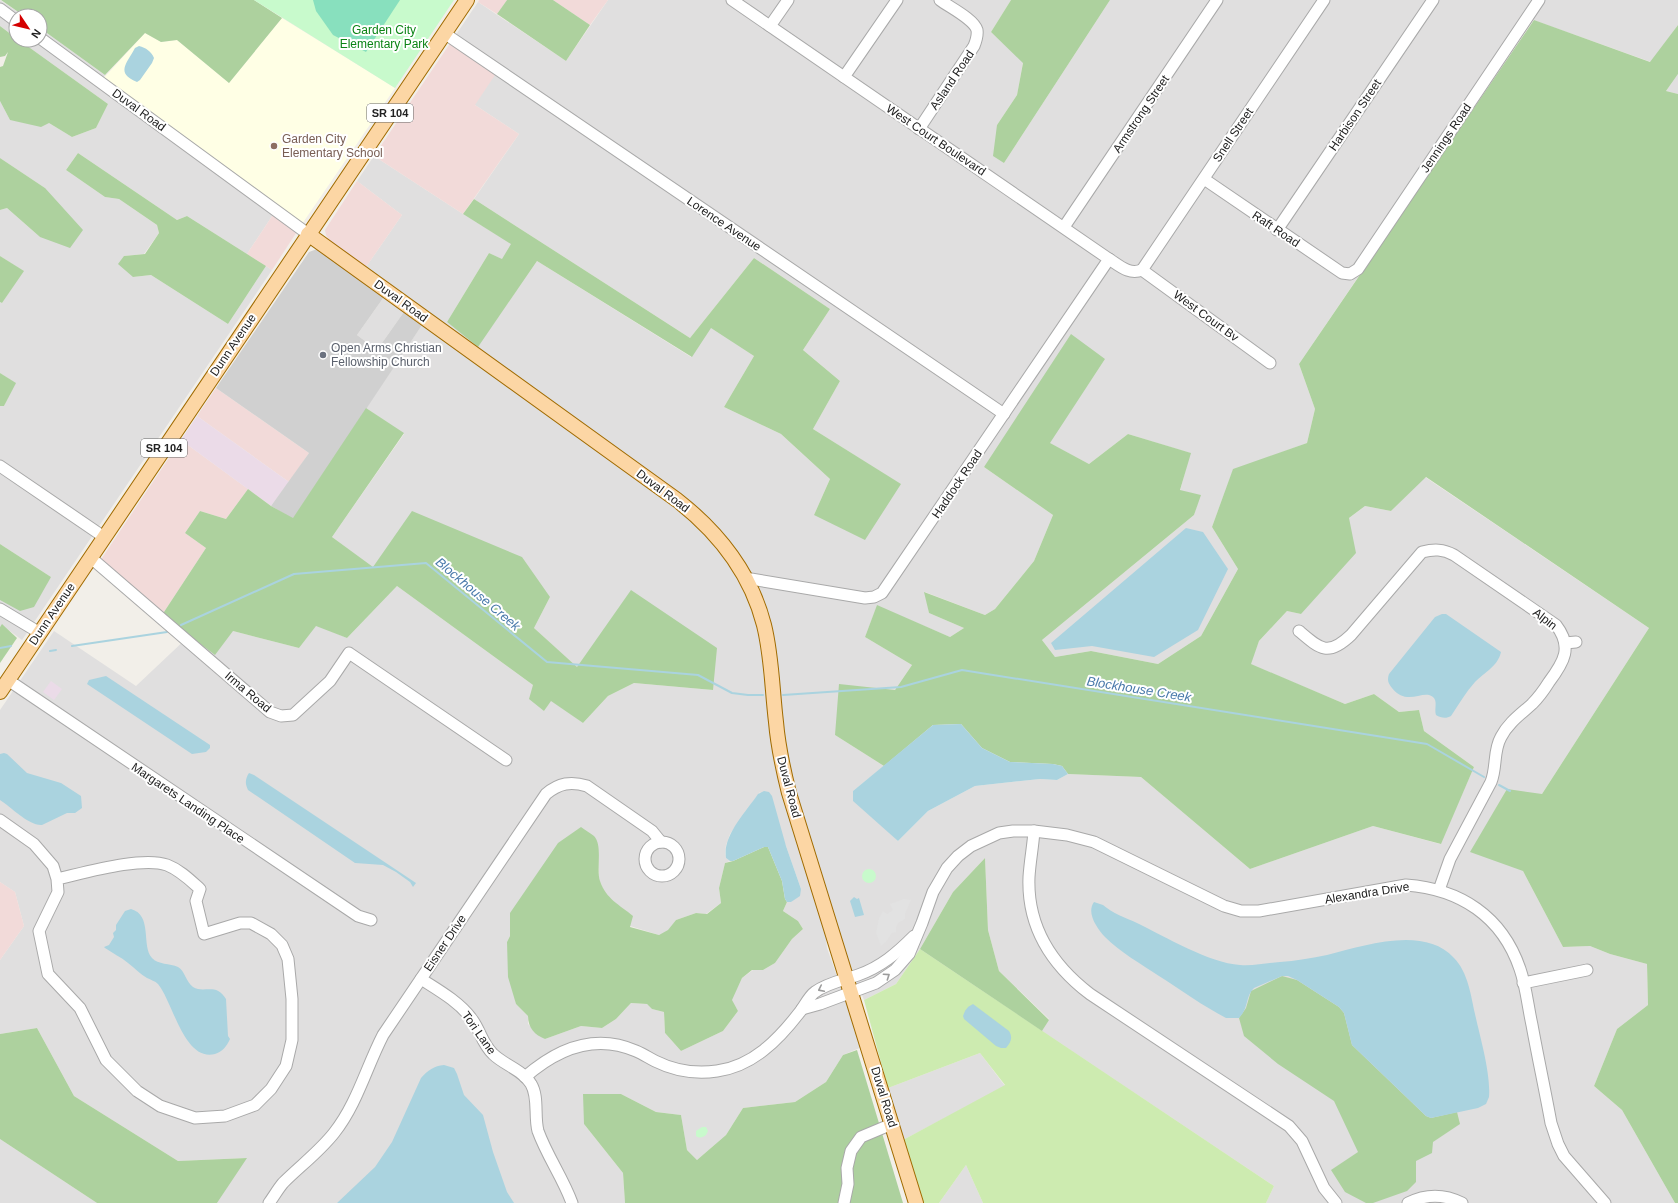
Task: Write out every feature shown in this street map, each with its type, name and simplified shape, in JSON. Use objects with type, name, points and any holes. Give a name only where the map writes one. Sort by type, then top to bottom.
[{"type":"main road","name":"Dunn Avenue","points":[[4,686],[464,5]]},
{"type":"main road","name":"Duval Road","points":[[308,234],[689,510],[711,530],[725,546],[745,578],[757,604],[767,639],[780,756],[789,793],[916,1203]]},
{"type":"street","name":"West Court Boulevard","points":[[732,0],[1109,259],[1129,272],[1142,270]]},
{"type":"street","points":[[770,26],[788,0]]},
{"type":"street","points":[[844,77],[897,0]]},
{"type":"street","name":"Asland Road","points":[[919,129],[974,46],[977,38],[975,25],[940,0]]},
{"type":"street","name":"Armstrong Street","points":[[1064,227],[1217,0]]},
{"type":"street","name":"Snell Street","points":[[1142,270],[1324,0]]},
{"type":"street","name":"Harbison Street","points":[[1277,230],[1433,0]]},
{"type":"street","name":"Jennings Road","points":[[1350,274],[1358,269],[1539,0]]},
{"type":"street","name":"Lorence Avenue","points":[[444,33],[1004,414]]},
{"type":"street","name":"Duval Road","points":[[48,44],[308,234]]},
{"type":"street","name":"Raft Road","points":[[1204,179],[1342,273],[1350,274]]},
{"type":"street","name":"Haddock Road","points":[[745,578],[865,598],[874,597],[882,593],[1109,259]]},
{"type":"street","name":"West Court Bv","points":[[1142,270],[1270,362]]},
{"type":"street","points":[[0,466],[104,538]]},
{"type":"street","name":"Alpin","points":[[1299,631],[1323,648],[1333,648],[1341,645],[1422,552],[1437,549],[1445,550],[1454,555],[1556,625],[1570,643],[1560,668],[1541,693],[1512,721],[1501,737],[1495,756],[1494,772],[1491,782],[1450,859],[1439,890]]},
{"type":"street","name":"Irma Road","points":[[90,557],[270,712],[276,715],[293,715],[330,681],[349,653],[506,760]]},
{"type":"street","points":[[0,609],[40,633]]},
{"type":"street","name":"Margarets Landing Place","points":[[4,686],[358,916],[371,920]]},
{"type":"street","name":"Eisner Drive","points":[[269,1203],[282,1184],[322,1147],[344,1118],[360,1089],[383,1034],[546,794],[552,788],[568,783],[578,783],[587,786],[652,831],[661,842]]},
{"type":"street","points":[[0,820],[34,844],[53,866],[57,879],[58,892],[39,931],[48,974],[80,1008],[106,1060],[137,1091],[154,1103],[194,1118],[225,1116],[255,1105],[271,1089],[286,1066],[292,1040],[292,999],[288,959],[282,945],[271,934],[251,923],[240,923],[204,934],[196,902],[200,889],[179,871],[166,864],[145,862],[57,879]]},
{"type":"street","points":[[1034,831],[1029,876],[1032,909],[1040,937],[1047,950],[1065,973],[1090,994],[1289,1126],[1302,1141],[1324,1188],[1336,1203]]},
{"type":"street","name":"Alexandra Drive","points":[[525,1077],[549,1058],[561,1052],[573,1048],[597,1044],[610,1045],[635,1051],[665,1066],[685,1071],[706,1072],[728,1069],[749,1060],[773,1043],[814,993],[822,988],[849,986],[872,969],[887,961],[917,932],[939,880],[958,856],[971,846],[999,833],[1034,831],[1067,835],[1094,842],[1224,906],[1241,911],[1259,911],[1406,885],[1439,890],[1468,902],[1482,911],[1492,921],[1510,945],[1521,971],[1551,1123],[1558,1144],[1571,1165],[1605,1203]]},
{"type":"street","points":[[1523,983],[1587,970]]},
{"type":"street","name":"Tori Lane","points":[[421,979],[458,1004],[472,1019],[492,1054],[525,1077],[531,1083],[534,1092],[538,1131],[568,1191],[572,1203]]},
{"type":"street","points":[[844,1203],[848,1184],[847,1168],[851,1151],[861,1137],[892,1124]]},
{"type":"street","points":[[1408,1203],[1417,1198],[1428,1196],[1453,1199],[1462,1203]]},
{"type":"shaded area","points":[[0,0],[12,8],[8,8],[8,32],[0,26]]},
{"type":"shaded area","points":[[479,0],[507,0],[497,14],[478,2]]},
{"type":"shaded area","points":[[553,0],[608,0],[590,25]]},
{"type":"shaded area","points":[[608,0],[1011,0],[991,32],[1023,62],[1017,95],[997,125],[1004,163],[1110,0],[1678,0],[1678,25],[1651,62],[1533,20],[1299,364],[1315,409],[1307,443],[1233,470],[1212,527],[1238,569],[1201,636],[1158,664],[1091,651],[1055,657],[1042,640],[1194,515],[1200,495],[1180,491],[1190,453],[1128,434],[1089,464],[1049,443],[1105,359],[984,467],[1053,515],[1034,561],[995,609],[985,615],[925,592],[929,613],[964,628],[950,637],[877,606],[865,637],[912,665],[895,690],[835,735],[884,766],[853,791],[898,841],[928,811],[975,786],[1040,779],[1057,780],[1068,774],[1141,777],[1250,869],[1373,826],[1440,844],[1474,767],[1424,731],[1419,710],[1399,712],[1374,694],[1345,704],[1250,664],[1259,641],[1287,611],[1301,614],[1349,518],[1365,506],[1391,511],[1425,477],[1649,628],[1542,794],[1523,871],[1563,947],[1590,946],[1610,954],[1647,964],[1648,1005],[1617,1029],[1594,1086],[1622,1110],[1675,1203],[1266,1203],[1274,1186],[1042,1031],[1049,1019],[999,971],[988,930],[985,858],[953,892],[920,949],[896,984],[864,1000],[849,963],[789,779],[775,658],[731,547],[366,267],[402,215],[357,181],[374,156],[512,244],[503,260],[489,253],[447,322],[478,346],[537,261],[691,357],[711,327],[754,356],[724,407],[781,434],[830,479],[814,515],[900,484],[813,429],[840,381],[803,350],[830,309],[754,258],[690,338],[474,199],[519,134],[475,105],[451,42],[478,2],[566,61]]},
{"type":"shaded area","name":"Garden City Elementary School","points":[[282,18],[395,88],[302,224],[102,80],[145,33],[161,42],[177,40],[229,83]]},
{"type":"shaded area","points":[[48,34],[105,75],[102,79],[278,207],[247,254],[187,216],[177,220],[78,153],[66,170],[105,197],[119,199],[157,225],[159,233],[144,254],[124,256],[133,277],[151,275],[228,324],[266,266],[272,270],[22,640],[2,625],[0,627],[0,600],[51,577],[0,544],[0,406],[4,406],[15,383],[0,373],[0,302],[2,303],[23,271],[0,256],[0,210],[7,208],[40,237],[45,188],[0,158],[0,101],[10,120],[49,123],[72,137],[96,128],[108,104],[30,48],[48,48]]},
{"type":"shaded area","points":[[451,42],[497,72],[475,105],[519,134],[463,214],[374,156]]},
{"type":"shaded area","points":[[1678,74],[1678,94],[1666,91]]},
{"type":"shaded area","points":[[357,181],[402,215],[366,267],[329,240],[325,230]]},
{"type":"shaded area","points":[[278,207],[302,224],[272,270],[247,254]]},
{"type":"shaded area","points":[[317,249],[386,294],[357,335],[377,350],[406,309],[424,322],[293,519],[271,506],[309,453],[216,388],[309,252]]},
{"type":"shaded area","points":[[386,294],[406,309],[377,350],[357,335]]},
{"type":"shaded area","points":[[424,322],[692,518],[736,568],[756,614],[825,929],[827,948],[862,1047],[843,1055],[826,1082],[795,1102],[743,1108],[726,1135],[697,1160],[687,1150],[681,1115],[656,1112],[621,1094],[584,1124],[623,1173],[625,1203],[217,1203],[246,1158],[178,1161],[74,1096],[37,1028],[0,1034],[0,960],[24,926],[15,892],[0,882],[0,710],[54,631],[136,686],[189,636],[233,631],[299,648],[316,625],[347,638],[397,586],[533,685],[544,711],[551,700],[583,723],[608,696],[634,683],[713,690],[631,591],[577,668],[534,628],[550,597],[373,568],[332,537],[404,434],[366,408]],"holes":[[[760,792],[786,846],[801,889],[791,902],[787,902],[783,911],[798,921],[803,929],[792,939],[775,963],[763,970],[753,970],[742,978],[731,1000],[738,1011],[723,1031],[681,1051],[665,1033],[664,1012],[652,1009],[647,1004],[631,1003],[616,1019],[602,1028],[581,1026],[545,1039],[528,1024],[528,1016],[516,1004],[507,942],[510,936],[598,848],[599,880],[604,891],[630,926],[659,935],[668,931],[676,920],[696,913],[706,914],[721,903],[719,888],[725,863],[730,861],[726,858],[726,845],[730,834]]]},
{"type":"shaded area","points":[[216,388],[309,453],[289,482],[197,416]]},
{"type":"shaded area","points":[[197,416],[289,482],[271,506],[181,440]]},
{"type":"shaded area","points":[[181,440],[248,489],[226,519],[200,511],[185,533],[206,548],[162,615],[100,561]]},
{"type":"shaded area","points":[[51,681],[62,689],[54,700],[43,692]]},
{"type":"shaded area","points":[[0,882],[15,892],[24,926],[0,960]]},
{"type":"shaded area","points":[[904,899],[911,900],[905,914],[905,919],[898,923],[896,932],[892,933],[886,942],[881,946],[876,933],[879,918],[883,911],[887,914],[893,910],[890,904]]},
{"type":"shaded area","points":[[980,1053],[1005,1086],[903,1140],[888,1088]]},
{"type":"shaded area","points":[[0,1139],[97,1203],[0,1203]]},
{"type":"shaded area","points":[[966,1165],[983,1203],[939,1203]]},
{"type":"green space","points":[[1,0],[254,0],[282,18],[229,83],[177,40],[161,42],[145,33],[105,75],[48,34],[48,8],[12,8]]},
{"type":"green space","name":"Garden City Elementary Park","points":[[254,0],[454,0],[395,88]]},
{"type":"green space","points":[[313,0],[400,0],[366,52],[333,35],[316,11]]},
{"type":"green space","points":[[507,0],[553,0],[590,25],[566,61],[497,14]]},
{"type":"green space","points":[[1011,0],[1110,0],[1004,163],[993,156],[997,125],[1017,95],[1023,63],[991,32]]},
{"type":"green space","points":[[1534,20],[1650,62],[1678,25],[1678,74],[1666,91],[1678,94],[1678,1203],[1675,1203],[1622,1110],[1594,1086],[1617,1029],[1648,1005],[1647,964],[1610,954],[1590,946],[1563,947],[1523,871],[1470,852],[1507,789],[1542,794],[1649,628],[1426,477],[1391,511],[1365,506],[1349,518],[1356,553],[1301,614],[1287,611],[1259,641],[1251,664],[1345,704],[1374,694],[1399,712],[1419,710],[1424,731],[1474,767],[1441,844],[1373,826],[1250,869],[1141,777],[1068,774],[1062,766],[1053,764],[1010,762],[982,748],[961,724],[933,725],[884,766],[835,735],[839,684],[895,690],[912,665],[865,637],[877,605],[950,637],[964,628],[929,613],[924,592],[985,615],[995,609],[1034,561],[1053,515],[984,467],[1071,334],[1105,359],[1050,443],[1089,464],[1128,434],[1191,453],[1180,490],[1201,495],[1194,515],[1042,640],[1055,657],[1091,651],[1158,664],[1201,636],[1238,569],[1212,527],[1233,469],[1307,443],[1315,409],[1299,364]]},
{"type":"green space","points":[[0,26],[8,32],[8,48],[30,48],[108,104],[96,128],[72,137],[49,123],[41,127],[10,120],[0,101],[0,67],[3,66],[8,52],[5,56],[0,57]]},
{"type":"green space","points":[[78,153],[177,220],[187,216],[266,266],[228,324],[151,275],[133,277],[118,264],[124,256],[145,254],[159,233],[157,225],[119,199],[105,197],[66,170]]},
{"type":"green space","points":[[0,158],[45,188],[83,230],[70,248],[40,237],[7,208],[0,210]]},
{"type":"green space","points":[[474,199],[690,338],[754,258],[830,309],[803,350],[840,381],[813,429],[901,484],[865,540],[814,515],[830,479],[781,434],[724,407],[754,356],[711,328],[692,357],[537,261],[478,347],[447,322],[489,253],[502,259],[511,244],[463,214]]},
{"type":"green space","points":[[0,256],[24,271],[2,303],[0,302]]},
{"type":"green space","points":[[0,373],[16,383],[4,406],[0,406]]},
{"type":"green space","points":[[366,408],[404,433],[332,537],[373,567],[412,511],[522,557],[550,597],[534,628],[577,667],[631,590],[717,648],[713,690],[634,683],[608,696],[583,723],[551,701],[544,711],[529,699],[533,685],[397,586],[347,638],[316,626],[299,648],[233,631],[215,655],[162,615],[206,548],[185,533],[200,511],[226,519],[248,489],[271,506],[293,518]]},
{"type":"green space","points":[[0,544],[51,577],[34,607],[20,611],[0,600]]},
{"type":"green space","points":[[2,624],[17,638],[0,663],[0,627]]},
{"type":"green space","points":[[581,827],[594,836],[597,840],[600,881],[606,893],[618,905],[633,916],[630,927],[659,935],[668,930],[676,920],[696,913],[707,914],[721,903],[719,888],[725,863],[764,847],[768,847],[782,881],[785,899],[787,902],[783,911],[798,921],[803,929],[792,939],[775,963],[763,970],[752,970],[742,978],[732,1000],[738,1011],[723,1031],[681,1051],[665,1033],[664,1012],[652,1009],[647,1004],[631,1003],[616,1019],[602,1028],[581,1026],[545,1039],[533,1030],[529,1024],[528,1016],[516,1004],[508,977],[507,942],[510,936],[510,913],[558,843]]},
{"type":"green space","points":[[985,858],[988,930],[999,971],[1049,1020],[1042,1031],[920,949],[953,892]]},
{"type":"green space","points":[[869,869],[874,871],[876,876],[874,881],[869,883],[864,881],[862,876],[864,871]]},
{"type":"green space","points":[[920,949],[1274,1186],[1266,1203],[983,1203],[966,1165],[939,1203],[921,1203],[903,1140],[1005,1085],[980,1053],[888,1088],[864,1000],[896,984]]},
{"type":"green space","points":[[1282,976],[1297,980],[1339,1007],[1344,1013],[1352,1045],[1426,1116],[1431,1118],[1457,1112],[1460,1124],[1433,1142],[1432,1153],[1416,1161],[1416,1182],[1407,1191],[1373,1203],[1366,1203],[1345,1192],[1331,1170],[1358,1152],[1334,1101],[1278,1064],[1244,1036],[1239,1018],[1246,1008],[1251,991]]},
{"type":"green space","points":[[37,1028],[74,1096],[178,1161],[247,1158],[217,1203],[97,1203],[0,1139],[0,1034]]},
{"type":"green space","points":[[857,1050],[903,1203],[625,1203],[623,1173],[584,1124],[583,1094],[621,1094],[656,1112],[681,1115],[687,1150],[697,1160],[726,1135],[743,1108],[795,1102],[826,1082],[843,1055]]},
{"type":"green space","points":[[702,1127],[706,1127],[708,1131],[706,1135],[700,1138],[697,1137],[696,1131]]},
{"type":"water","points":[[139,46],[148,50],[154,58],[140,80],[137,82],[130,79],[126,75],[125,67],[135,48]]},
{"type":"water","points":[[1186,528],[1203,532],[1228,569],[1198,630],[1154,657],[1092,646],[1055,650],[1051,643]]},
{"type":"water","points":[[1446,614],[1501,652],[1497,661],[1472,686],[1451,716],[1445,718],[1436,715],[1435,701],[1433,697],[1429,695],[1414,697],[1403,696],[1398,694],[1392,688],[1388,680],[1389,674],[1435,617]]},
{"type":"water","points":[[106,676],[210,745],[210,748],[206,752],[192,754],[87,684],[89,680]]},
{"type":"water","points":[[961,724],[982,748],[1010,762],[1053,764],[1062,766],[1068,774],[1057,780],[1040,779],[975,786],[928,811],[898,841],[853,801],[853,791],[933,725]]},
{"type":"water","points":[[0,754],[7,754],[27,773],[61,783],[81,796],[82,808],[75,813],[67,813],[42,825],[20,816],[0,800]]},
{"type":"water","points":[[249,773],[416,883],[413,887],[410,882],[383,865],[355,863],[248,790],[246,782]]},
{"type":"water","points":[[764,791],[769,792],[772,796],[786,846],[801,889],[800,896],[791,902],[787,902],[785,899],[782,881],[768,847],[764,847],[733,861],[726,858],[728,841],[736,824],[758,794]]},
{"type":"water","points":[[854,897],[857,899],[859,898],[864,915],[855,917],[850,901]]},
{"type":"water","points":[[1094,902],[1103,905],[1115,913],[1201,955],[1215,960],[1240,965],[1255,965],[1304,959],[1376,943],[1393,941],[1410,940],[1427,942],[1441,948],[1454,958],[1463,970],[1466,977],[1487,1067],[1489,1097],[1486,1104],[1478,1108],[1431,1118],[1426,1116],[1352,1045],[1344,1013],[1339,1007],[1297,980],[1288,976],[1282,976],[1254,988],[1249,995],[1244,1010],[1239,1018],[1226,1018],[1200,1003],[1124,953],[1105,937],[1096,925],[1092,916],[1091,911]]},
{"type":"water","points":[[131,909],[138,912],[142,918],[146,931],[147,946],[152,958],[157,962],[178,967],[193,987],[197,989],[218,991],[226,999],[228,1036],[230,1039],[220,1052],[215,1054],[204,1054],[195,1049],[180,1029],[158,984],[144,976],[104,947],[109,945],[114,937],[113,933],[116,930],[116,925],[125,911]]},
{"type":"water","points":[[973,1004],[1009,1031],[1011,1040],[1006,1048],[996,1046],[964,1019],[963,1016],[965,1010]]},
{"type":"water","points":[[444,1065],[454,1068],[464,1095],[483,1115],[493,1152],[507,1192],[514,1203],[337,1203],[375,1167],[392,1142],[421,1078],[431,1069]]},
{"type":"waterway","name":"Blockhouse Creek","points":[[181,625],[294,574],[426,563],[547,662],[698,675],[732,693],[763,695]]},
{"type":"waterway","name":"Blockhouse Creek","points":[[72,646],[167,632]]},
{"type":"waterway","name":"Blockhouse Creek","points":[[0,648],[11,646]]},
{"type":"waterway","name":"Blockhouse Creek","points":[[50,651],[56,650]]},
{"type":"waterway","name":"Blockhouse Creek","points":[[783,695],[901,687],[962,670],[1427,744],[1484,777]]},
{"type":"waterway","name":"Blockhouse Creek","points":[[1499,785],[1510,791]]},
{"type":"place","name":"Garden City Elementary School","points":[[274,146]]},
{"type":"place","name":"Open Arms Christian Fellowship Church","points":[[323,355]]}]
